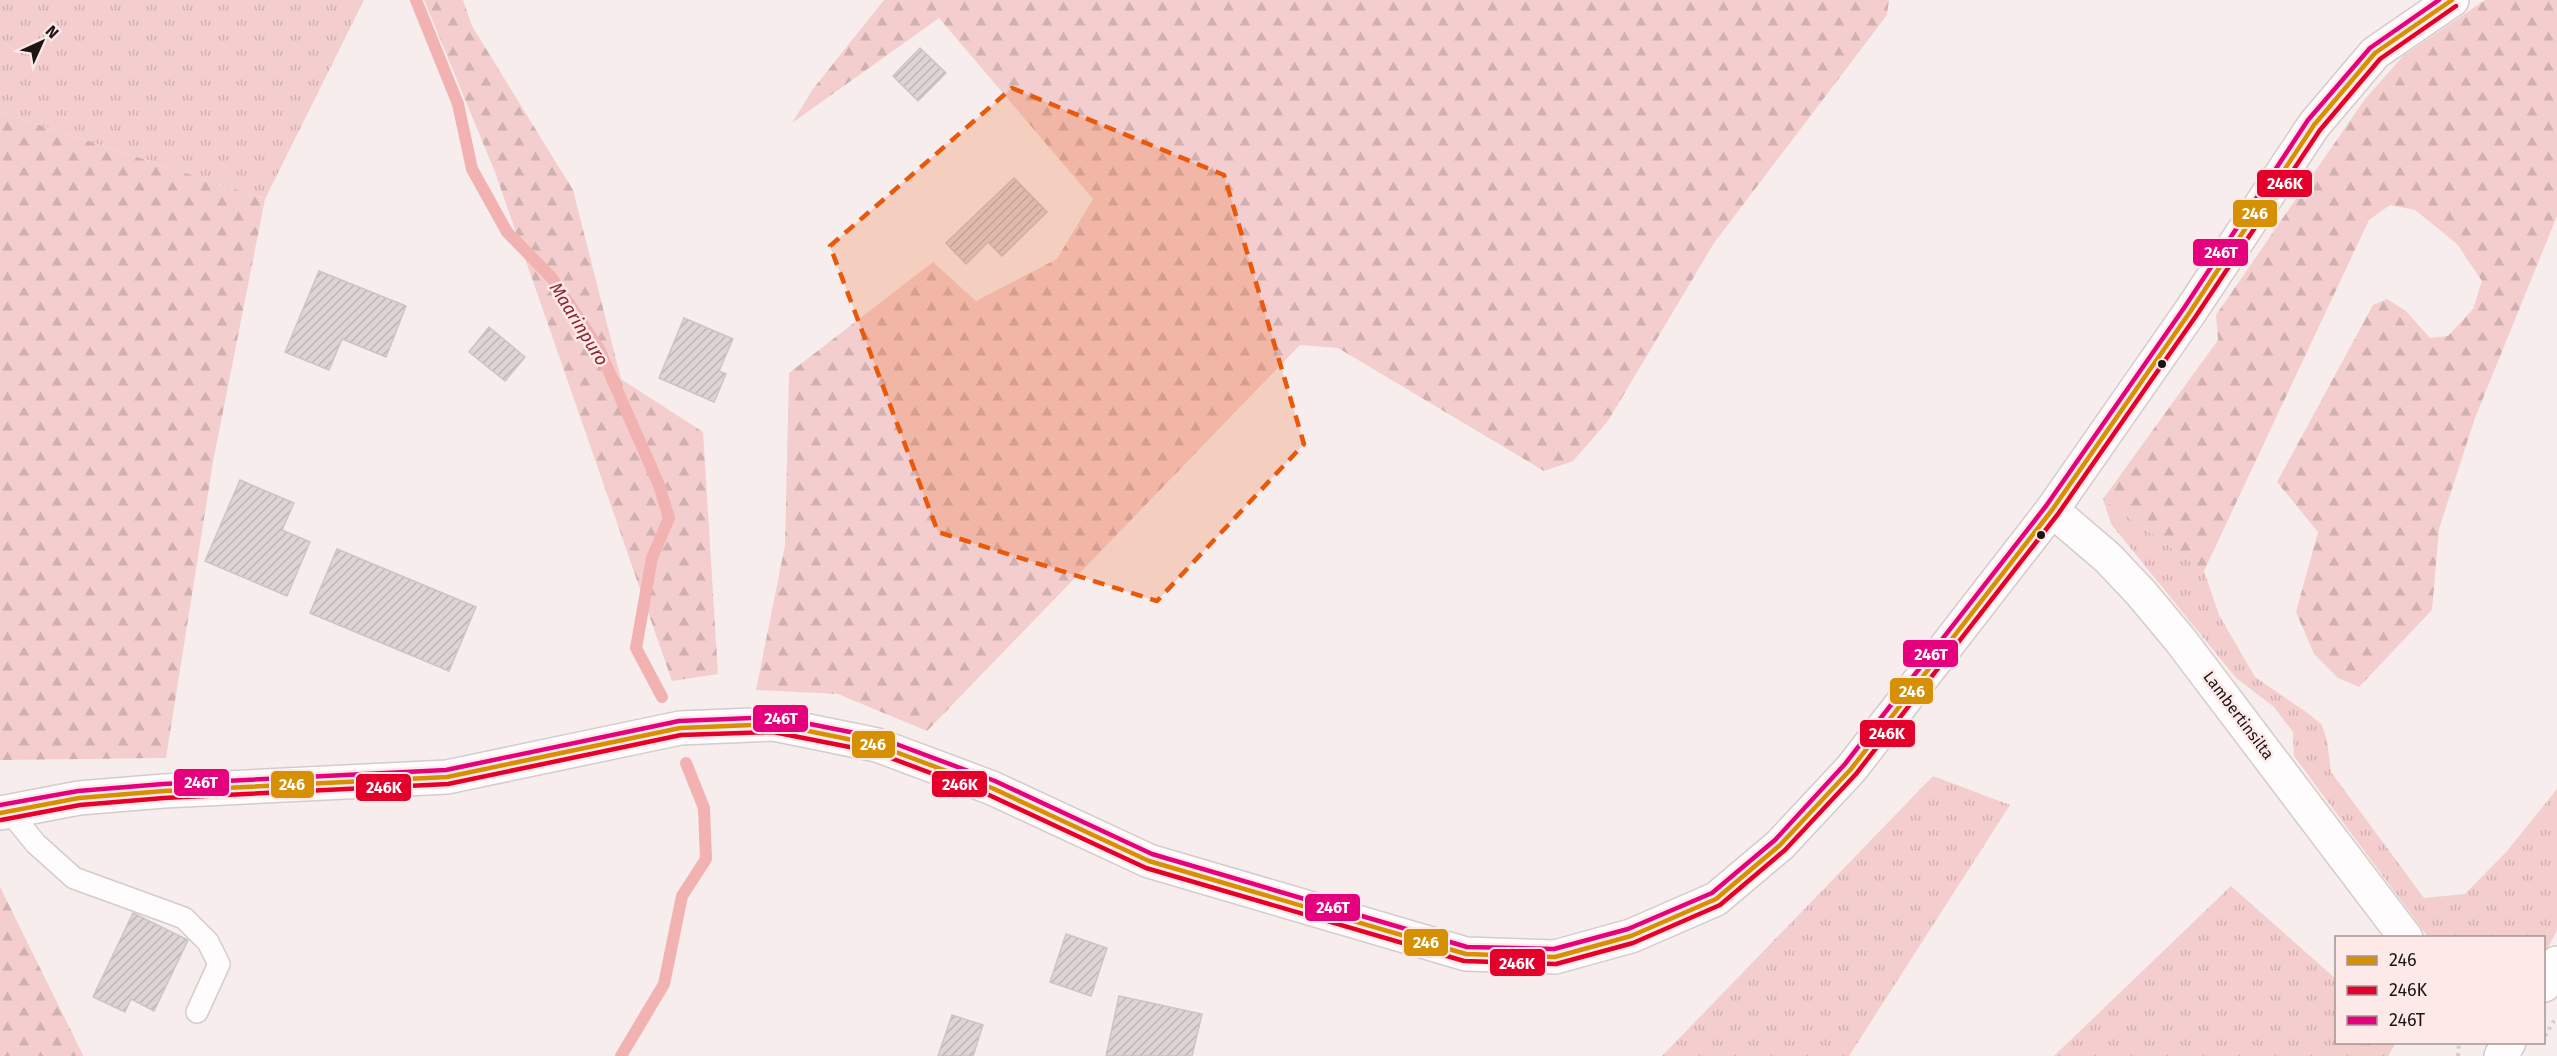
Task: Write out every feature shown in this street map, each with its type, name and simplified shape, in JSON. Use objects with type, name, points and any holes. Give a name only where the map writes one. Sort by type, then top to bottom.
[{"type":"street","points":[[5,812],[79,798],[165,791],[447,777],[680,729],[774,724],[877,745],[992,788],[1149,861],[1466,954],[1555,957],[1631,936],[1716,899],[1780,845],[1851,770],[2052,510],[2190,312],[2314,125],[2375,53],[2452,0]]},
{"type":"street","name":"Lambertinsilta","points":[[2052,510],[2108,558],[2168,625],[2249,728],[2405,936]]},
{"type":"street","points":[[2545,983],[2557,963]]},
{"type":"lane","points":[[5,812],[74,878],[184,918],[208,942],[219,964],[197,1012]]},
{"type":"path","points":[[2545,1037],[2557,1015]]},
{"type":"highlighted area","points":[[1012,88],[1224,175],[1304,444],[1157,601],[938,532],[830,246]]},
{"type":"green space","points":[[0,0],[364,0],[265,199],[0,112]]},
{"type":"green space","points":[[424,0],[463,0],[472,26],[573,190],[621,379],[703,432],[718,674],[672,681],[495,172]]},
{"type":"green space","points":[[884,0],[1889,0],[1887,15],[1714,243],[1608,421],[1573,461],[1544,471],[1338,348],[1300,345],[927,731],[838,694],[756,690],[785,545],[789,373],[933,262],[976,301],[1057,259],[1093,199],[939,18],[792,123],[813,89]]},
{"type":"green space","points":[[2485,0],[2557,0],[2557,216],[2475,418],[2439,529],[2432,610],[2359,687],[2338,678],[2314,654],[2296,612],[2318,532],[2277,482],[2373,305],[2387,299],[2406,311],[2430,338],[2448,336],[2473,309],[2482,281],[2457,244],[2415,210],[2390,205],[2369,220],[2204,571],[2103,499],[2218,340],[2216,315],[2365,99],[2403,56]]},
{"type":"green space","points":[[0,112],[265,199],[213,462],[166,758],[0,760]]},
{"type":"green space","points":[[2103,499],[2204,571],[2219,615],[2255,677],[2322,725],[2327,740],[2331,772],[2424,898],[2465,894],[2507,851],[2557,789],[2557,930],[2545,954],[2545,936],[2427,936],[2294,756],[2293,732],[2274,707],[2236,678],[2111,524]]},
{"type":"green space","points":[[1933,776],[2010,805],[1849,1056],[1662,1056]]},
{"type":"green space","points":[[2231,886],[2335,978],[2335,1044],[2395,1044],[2388,1056],[2054,1056]]},
{"type":"green space","points":[[0,887],[83,1055],[83,1056],[0,1056]]},
{"type":"building","points":[[920,48],[946,73],[918,101],[893,76]]},
{"type":"building","points":[[1014,178],[1047,212],[1002,256],[988,242],[966,264],[946,243]]},
{"type":"building","points":[[319,271],[406,306],[386,357],[342,339],[329,370],[285,352]]},
{"type":"building","points":[[684,318],[733,339],[719,371],[726,374],[714,402],[659,378]]},
{"type":"building","points":[[489,327],[525,357],[505,381],[469,352]]},
{"type":"building","points":[[240,480],[294,503],[282,530],[310,542],[287,596],[205,561]]},
{"type":"building","points":[[337,549],[476,607],[449,671],[310,613]]},
{"type":"building","points":[[133,913],[188,940],[154,1011],[131,999],[125,1012],[93,997]]},
{"type":"building","points":[[1066,934],[1107,948],[1091,996],[1050,982]]},
{"type":"building","points":[[1119,996],[1202,1014],[1192,1056],[1106,1056]]},
{"type":"building","points":[[952,1015],[983,1025],[973,1056],[938,1056]]},
{"type":"waterway","name":"Maarinpuro","points":[[416,0],[458,104],[472,169],[507,232],[552,278],[599,349],[659,485],[669,518],[652,558],[636,648],[662,697]]},
{"type":"waterway","name":"Maarinpuro","points":[[621,1056],[664,984],[682,896],[706,859],[704,808],[686,763]]},
{"type":"transit line","name":"246T","points":[[0,805],[78,791],[163,784],[446,770],[679,721],[775,717],[880,738],[995,781],[1152,854],[1467,947],[1554,949],[1628,929],[1712,893],[1775,840],[1845,764],[2046,506],[2184,308],[2308,120],[2370,48],[2439,0]]},
{"type":"transit line","name":"246","points":[[0,813],[79,798],[164,791],[447,777],[680,728],[774,724],[877,745],[992,788],[1149,861],[1466,954],[1555,957],[1631,936],[1716,899],[1780,845],[1851,769],[2052,510],[2190,312],[2314,125],[2375,53],[2452,0]]},
{"type":"transit line","name":"246K","points":[[1,820],[80,805],[164,798],[448,784],[681,735],[773,732],[875,752],[989,795],[1146,868],[1464,961],[1556,964],[1633,943],[1720,905],[1785,850],[1856,774],[2058,514],[2196,316],[2320,130],[2380,59],[2456,6]]}]
